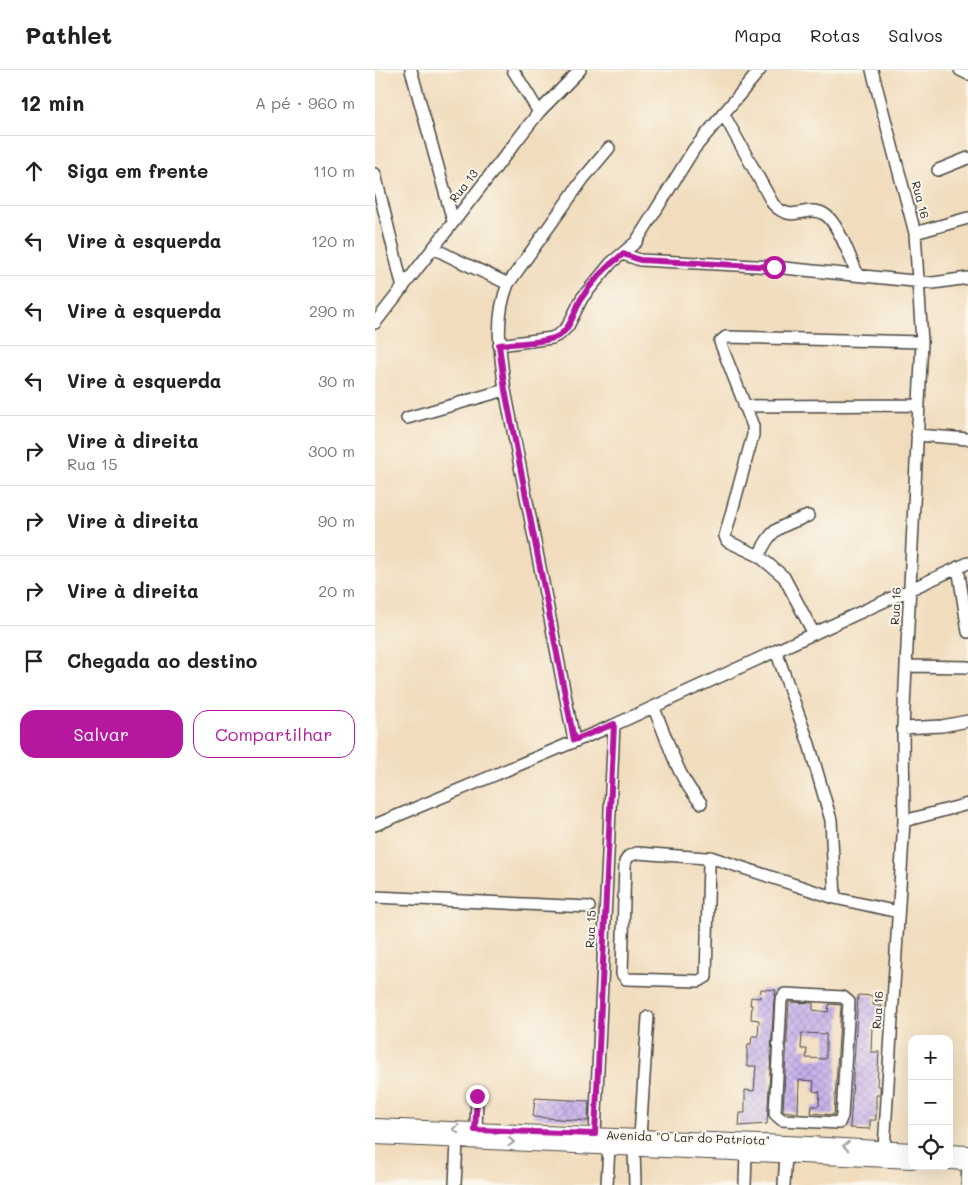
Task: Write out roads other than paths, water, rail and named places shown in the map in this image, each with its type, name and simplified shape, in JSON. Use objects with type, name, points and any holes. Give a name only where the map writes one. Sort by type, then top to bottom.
[{"type":"main road","name":"Avenida \"O Lar do Patriota\"","points":[[375,1126],[595,1134],[637,1142],[747,1153],[908,1160]]},
{"type":"main road","name":"Avenida \"O Lar do Patriota\"","points":[[375,1137],[609,1146],[637,1142],[809,1144],[908,1150]]},
{"type":"main road","points":[[953,1152],[968,1153]]},
{"type":"main road","points":[[953,1162],[968,1163]]},
{"type":"street","points":[[411,70],[453,221]]},
{"type":"street","points":[[513,70],[539,112]]},
{"type":"street","name":"Rua 13","points":[[375,323],[539,112],[580,70]]},
{"type":"street","points":[[499,345],[551,338],[561,334],[568,326],[582,298],[599,276],[636,242],[694,149],[760,70]]},
{"type":"street","name":"Rua 16","points":[[872,70],[915,233],[922,342],[903,728],[904,821],[884,1149]]},
{"type":"street","points":[[960,70],[968,74]]},
{"type":"street","points":[[723,113],[773,204],[784,213],[793,215],[814,212],[825,214],[834,225],[858,276]]},
{"type":"street","points":[[574,740],[505,390],[499,345],[500,303],[508,284],[583,178],[609,148]]},
{"type":"street","points":[[938,170],[968,158]]},
{"type":"street","points":[[375,174],[403,288]]},
{"type":"street","points":[[915,233],[968,218]]},
{"type":"street","points":[[434,248],[467,266],[486,272],[508,284]]},
{"type":"street","points":[[623,254],[640,260],[774,267],[933,283],[968,278]]},
{"type":"street","points":[[815,634],[784,577],[759,556],[727,541],[725,536],[753,435],[753,426],[721,347],[723,338],[922,342]]},
{"type":"street","points":[[407,418],[505,390]]},
{"type":"street","points":[[744,406],[919,405]]},
{"type":"street","points":[[917,435],[968,439]]},
{"type":"street","points":[[759,556],[767,538],[772,532],[807,516]]},
{"type":"street","points":[[375,825],[653,707],[963,565],[968,632]]},
{"type":"street","points":[[776,651],[809,744],[831,820],[835,898]]},
{"type":"street","points":[[906,666],[968,668]]},
{"type":"street","points":[[653,707],[677,769],[689,790],[701,803]]},
{"type":"street","points":[[903,728],[942,726],[968,721]]},
{"type":"street","name":"Rua 15","points":[[595,1134],[614,724]]},
{"type":"street","points":[[904,821],[968,804]]},
{"type":"street","points":[[637,852],[706,858],[710,870],[706,977],[692,983],[626,980],[621,968],[624,899],[625,862],[629,856],[637,852]]},
{"type":"street","points":[[710,857],[835,898],[898,912]]},
{"type":"street","points":[[375,897],[589,907]]},
{"type":"street","points":[[607,900],[624,899]]},
{"type":"street","points":[[785,994],[843,997],[849,1002],[841,1120],[836,1124],[810,1122],[782,1120],[777,1118],[774,1110],[781,1000],[785,994]]},
{"type":"street","points":[[635,1185],[637,1142],[649,1017]]},
{"type":"street","points":[[475,1130],[477,1096]]},
{"type":"street","points":[[809,1144],[810,1122]]},
{"type":"street","points":[[455,1185],[457,1140]]},
{"type":"street","points":[[607,1185],[609,1146]]},
{"type":"street","points":[[745,1185],[747,1153]]},
{"type":"street","points":[[785,1155],[785,1185]]},
{"type":"street","points":[[967,1185],[968,1163]]}]
